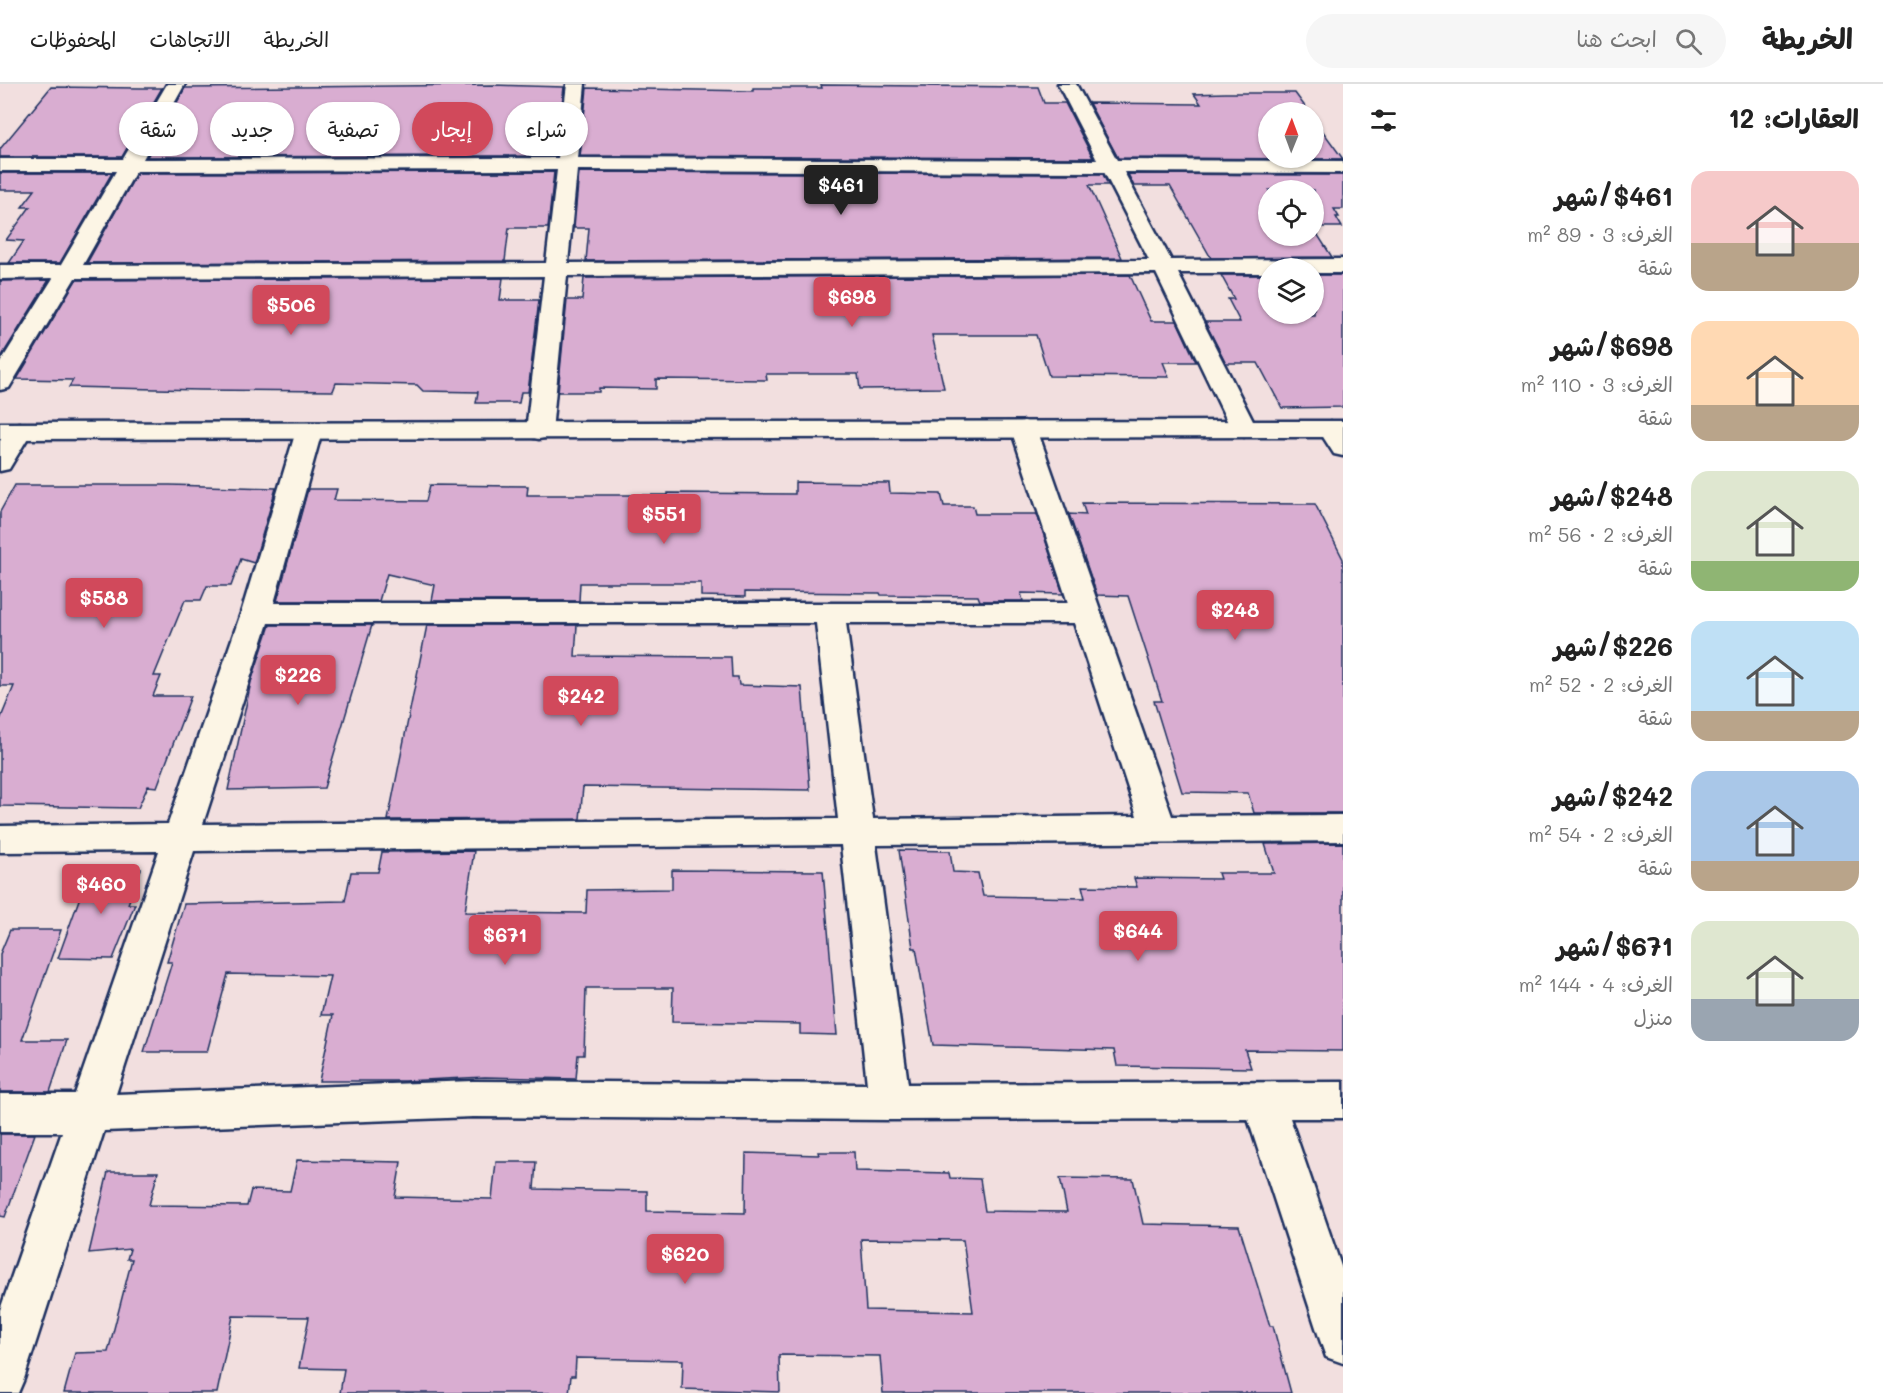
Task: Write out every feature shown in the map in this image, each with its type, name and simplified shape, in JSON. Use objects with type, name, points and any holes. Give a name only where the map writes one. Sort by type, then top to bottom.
[{"type":"street","points":[[0,383],[131,165],[176,84]]},
{"type":"street","points":[[539,431],[576,84]]},
{"type":"street","points":[[1067,84],[1164,267],[1244,429]]},
{"type":"street","points":[[0,165],[569,164],[1343,167]]},
{"type":"street","points":[[0,272],[1343,266]]},
{"type":"street","points":[[1024,429],[1084,613],[1159,830]]},
{"type":"street","points":[[0,463],[10,431],[1244,429],[1339,435]]},
{"type":"street","points":[[0,1379],[183,837],[256,613],[309,431]]},
{"type":"street","points":[[256,613],[1084,613]]},
{"type":"street","points":[[830,614],[890,1102]]},
{"type":"street","points":[[0,839],[1343,828]]},
{"type":"street","points":[[0,1113],[89,1113],[473,1099],[890,1102],[1343,1100]]},
{"type":"street","points":[[1263,1100],[1343,1340]]},
{"type":"building","points":[[493,85],[564,87],[562,102],[505,102],[505,156],[556,156],[147,157],[198,156],[198,102],[177,102],[185,88]]},
{"type":"building","points":[[821,85],[1038,87],[1044,103],[1065,103],[1093,158],[580,156],[588,156],[587,88],[753,91],[753,88],[822,88]]},
{"type":"building","points":[[51,87],[162,88],[154,102],[119,102],[119,156],[122,157],[0,157],[0,149]]},
{"type":"building","points":[[1295,93],[1302,102],[1258,102],[1258,159],[1118,158],[1089,103],[1201,104],[1194,94]]},
{"type":"building","points":[[1324,133],[1343,159],[1324,159]]},
{"type":"building","points":[[554,172],[548,228],[509,228],[505,261],[87,263],[137,173]]},
{"type":"building","points":[[579,172],[1103,174],[1108,185],[1089,185],[1122,258],[586,261],[589,228],[574,228]]},
{"type":"building","points":[[0,173],[112,173],[60,263],[9,263],[24,241],[6,240],[30,207],[22,207],[35,190],[0,190]]},
{"type":"building","points":[[1128,174],[1343,175],[1343,209],[1334,209],[1342,227],[1324,227],[1324,180],[1258,180],[1258,246],[1324,245],[1332,257],[1211,258],[1170,186],[1134,186]]},
{"type":"building","points":[[1130,275],[1151,321],[1177,321],[1196,362],[1163,362],[1169,377],[1049,376],[1036,335],[932,335],[944,388],[860,389],[858,374],[766,374],[767,380],[656,379],[656,389],[599,388],[599,392],[558,392],[567,300],[582,300],[584,278]]},
{"type":"building","points":[[1221,275],[1258,275],[1258,324],[1324,324],[1324,275],[1343,275],[1343,407],[1282,408],[1258,363],[1226,363],[1205,322],[1240,322],[1228,299],[1234,299]]},
{"type":"building","points":[[503,278],[500,300],[539,300],[528,392],[521,392],[519,403],[476,403],[478,392],[423,391],[417,385],[336,383],[333,391],[200,390],[69,387],[73,380],[17,379],[76,280]]},
{"type":"building","points":[[49,280],[0,359],[0,281]]},
{"type":"building","points":[[795,482],[889,483],[890,493],[941,494],[944,506],[973,506],[975,514],[1037,514],[1063,594],[1021,593],[1023,601],[980,601],[978,596],[881,595],[880,593],[745,592],[745,597],[701,596],[701,583],[580,583],[579,601],[432,601],[435,585],[387,574],[379,601],[277,601],[308,489],[337,489],[334,500],[426,501],[430,485],[528,486],[527,495],[795,494]]},
{"type":"building","points":[[15,485],[276,488],[254,563],[241,559],[231,586],[207,586],[201,600],[185,600],[154,676],[161,676],[153,696],[191,696],[157,787],[148,786],[138,808],[0,806],[0,720],[14,686],[0,686],[0,512]]},
{"type":"building","points":[[1082,503],[1315,504],[1343,559],[1343,813],[1254,813],[1248,793],[1182,792],[1154,701],[1162,701],[1128,596],[1097,595],[1069,514],[1086,515]]},
{"type":"building","points":[[270,625],[372,625],[324,788],[228,790],[251,682]]},
{"type":"building","points":[[427,625],[577,625],[575,656],[731,657],[732,677],[738,677],[739,685],[802,687],[810,790],[583,787],[580,819],[388,820]]},
{"type":"building","points":[[1343,843],[1343,1051],[1245,1050],[1251,1068],[1117,1066],[1114,1050],[933,1045],[916,948],[913,948],[899,850],[950,851],[953,872],[978,873],[983,896],[1085,898],[1082,886],[1137,887],[1134,878],[1220,879],[1218,873],[1274,873],[1265,844]]},
{"type":"building","points":[[474,851],[465,912],[586,913],[587,890],[672,889],[672,870],[823,871],[837,1035],[800,1034],[800,1024],[672,1022],[673,988],[586,988],[584,1055],[578,1055],[576,1079],[485,1077],[404,1081],[319,1081],[333,1015],[321,1015],[330,976],[228,974],[207,1052],[144,1052],[172,962],[167,962],[184,904],[345,901],[351,872],[378,872],[382,852]]},
{"type":"building","points":[[90,869],[141,869],[128,904],[135,904],[113,959],[58,958]]},
{"type":"building","points":[[10,930],[61,930],[22,1040],[67,1040],[50,1092],[0,1092],[0,954]]},
{"type":"building","points":[[0,1134],[35,1134],[5,1217],[0,1216]]},
{"type":"building","points":[[818,1152],[854,1152],[855,1171],[949,1173],[950,1178],[980,1179],[985,1211],[1067,1212],[1060,1178],[1133,1179],[1143,1224],[1239,1226],[1270,1326],[1273,1326],[1291,1393],[883,1393],[880,1356],[779,1355],[780,1392],[682,1389],[683,1360],[576,1358],[575,1376],[571,1376],[569,1393],[340,1393],[344,1369],[299,1368],[309,1317],[233,1316],[217,1393],[64,1393],[75,1353],[108,1352],[132,1259],[127,1259],[130,1249],[89,1253],[108,1172],[158,1172],[149,1205],[247,1206],[251,1190],[290,1191],[297,1160],[401,1162],[395,1197],[492,1199],[496,1162],[536,1162],[534,1189],[647,1191],[647,1211],[745,1213],[746,1153],[819,1155]],"holes":[[[861,1239],[963,1240],[973,1312],[866,1310]]]}]
